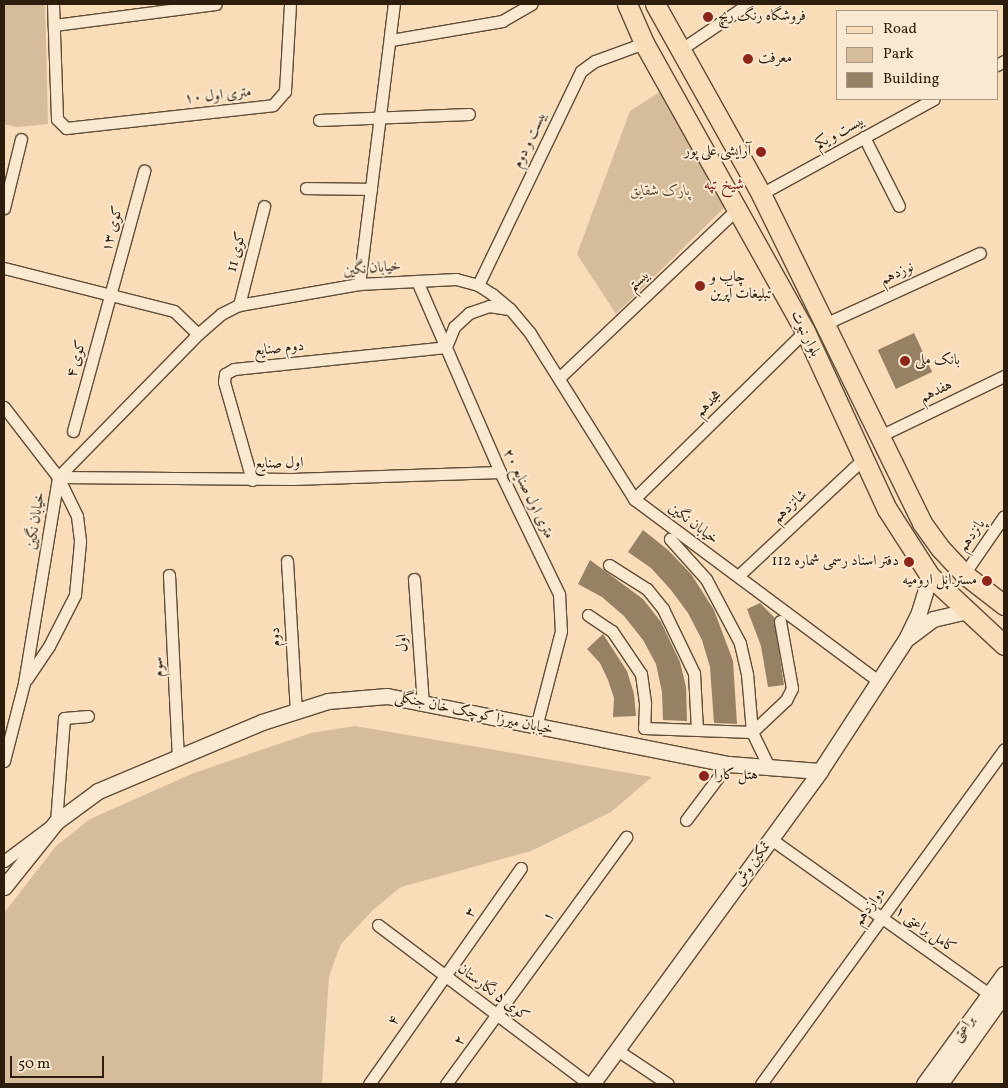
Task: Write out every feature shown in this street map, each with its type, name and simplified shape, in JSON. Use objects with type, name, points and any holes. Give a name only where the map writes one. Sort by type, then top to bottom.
[{"type":"main road","name":"بلوار نبوت","points":[[627,4],[644,43],[738,208],[805,331],[887,509],[930,576],[964,612],[1004,645]]},
{"type":"main road","name":"بلوار نبوت","points":[[655,4],[761,194],[827,323],[922,523],[940,548],[964,574],[1004,605]]},
{"type":"street","points":[[53,4],[54,25],[216,4]]},
{"type":"street","name":"۱۰ متری اول","points":[[54,25],[57,119],[66,128],[273,104],[285,92],[290,4]]},
{"type":"street","points":[[359,284],[394,4]]},
{"type":"street","points":[[391,40],[502,21],[531,4]]},
{"type":"street","points":[[680,50],[748,4]]},
{"type":"street","name":"بیست و دوم","points":[[478,285],[581,71],[595,61],[644,43]]},
{"type":"street","name":"بیست و یکم","points":[[761,194],[864,137],[920,102]]},
{"type":"street","points":[[319,120],[469,114]]},
{"type":"street","points":[[864,137],[900,206]]},
{"type":"street","points":[[4,208],[22,139]]},
{"type":"street","name":"کوی ۱۳","points":[[111,295],[144,171]]},
{"type":"street","points":[[306,188],[371,189]]},
{"type":"street","name":"کوی 11","points":[[239,304],[264,206]]},
{"type":"street","name":"بیستم","points":[[560,377],[738,208]]},
{"type":"street","name":"نوزدهم","points":[[827,323],[980,253]]},
{"type":"street","points":[[4,268],[174,311],[198,334]]},
{"type":"street","name":"خیابان نگین","points":[[4,761],[24,683],[58,477],[198,334],[220,314],[239,304],[359,284],[456,279],[478,285],[510,309],[560,377],[634,499],[878,682]]},
{"type":"street","name":"۲۰ متری اول صنایع","points":[[417,281],[500,472],[553,577],[562,610],[561,631],[536,727]]},
{"type":"street","name":"کوی ۴","points":[[73,431],[111,295]]},
{"type":"street","points":[[446,346],[454,327],[469,313],[489,306],[510,309]]},
{"type":"street","name":"هجدهم","points":[[634,499],[805,331]]},
{"type":"street","name":"دوم صنایع","points":[[252,480],[224,382],[225,374],[234,369],[446,346]]},
{"type":"street","name":"هفدهم","points":[[880,436],[1004,376]]},
{"type":"street","points":[[4,406],[58,477],[77,516],[79,571],[74,594],[63,620],[24,683]]},
{"type":"street","name":"شانزدهم","points":[[738,576],[863,459]]},
{"type":"street","name":"اول صنایع","points":[[58,477],[252,480],[500,472]]},
{"type":"street","name":"پانزدهم","points":[[964,574],[1004,516]]},
{"type":"street","points":[[670,540],[706,578],[740,643],[747,674],[752,732],[769,767]]},
{"type":"street","name":"دوم","points":[[287,561],[296,711]]},
{"type":"street","points":[[609,565],[647,590],[671,624],[694,673],[697,730]]},
{"type":"street","name":"سوم","points":[[169,575],[178,757]]},
{"type":"street","points":[[906,639],[919,612],[930,576]]},
{"type":"street","name":"اول","points":[[414,579],[423,705]]},
{"type":"street","points":[[906,639],[933,619],[964,612]]},
{"type":"street","points":[[588,615],[612,631],[641,674],[646,704],[644,728],[752,732],[786,700],[792,688],[780,621]]},
{"type":"street","name":"تمکین وش","points":[[591,1084],[820,772],[906,639]]},
{"type":"street","name":"خیابان میرزا کوچک خان جنگلی","points":[[4,887],[56,822],[98,791],[178,757],[296,711],[328,701],[387,696],[423,705],[728,764],[820,772]]},
{"type":"street","points":[[4,861],[56,822],[64,718],[88,716]]},
{"type":"street","name":"دوازدهم","points":[[761,1084],[1004,749]]},
{"type":"street","points":[[686,820],[728,764]]},
{"type":"street","name":"۱","points":[[497,1015],[626,837]]},
{"type":"street","name":"کامل براعتی ۱","points":[[771,840],[997,996]]},
{"type":"street","name":"۳","points":[[444,975],[521,868]]},
{"type":"street","name":"کوی ۵ نگارستان","points":[[378,925],[591,1084]]},
{"type":"street","name":"براعتی","points":[[940,1084],[997,996],[1004,974]]},
{"type":"street","name":"۴","points":[[369,1084],[444,975]]},
{"type":"street","name":"براعتی","points":[[924,1084],[997,996]]},
{"type":"street","name":"۲","points":[[446,1084],[497,1015]]},
{"type":"street","points":[[617,1050],[668,1084]]},
{"type":"green space","points":[[4,4],[45,4],[48,124],[16,127],[4,124]]},
{"type":"green space","name":"پارک شقایق","points":[[667,87],[731,201],[616,314],[577,254],[630,111]]},
{"type":"green space","points":[[355,726],[652,777],[611,812],[531,851],[401,887],[374,909],[341,944],[329,976],[322,1084],[4,1084],[4,913],[56,846],[90,819],[194,773],[311,733]]},
{"type":"building","name":"بانک ملی","points":[[914,333],[932,372],[896,389],[878,350]]},
{"type":"building","points":[[643,530],[668,550],[691,574],[714,610],[733,661],[737,724],[714,723],[710,667],[702,640],[688,613],[671,590],[651,568],[628,552]]},
{"type":"building","points":[[590,560],[643,599],[661,622],[680,662],[686,687],[687,721],[663,720],[662,692],[656,664],[643,640],[624,616],[602,597],[578,584]]},
{"type":"building","points":[[760,603],[774,617],[784,685],[768,687],[761,646],[747,609]]},
{"type":"building","points":[[603,634],[627,671],[634,694],[636,716],[613,717],[614,698],[608,680],[600,663],[587,649]]},
{"type":"place","name":"فروشگاه رنگ ریچ","points":[[708,17]]},
{"type":"place","name":"معرفت","points":[[748,59]]},
{"type":"place","name":"آرایشی علی پور","points":[[761,152]]},
{"type":"place","name":"چاپ و تبلیغات آپرین","points":[[700,286]]},
{"type":"place","name":"بانک ملی","points":[[905,361]]},
{"type":"place","name":"دفتر اسناد رسمی شماره 112","points":[[909,562]]},
{"type":"place","name":"مستر اپل ارومیه","points":[[987,581]]},
{"type":"place","name":"هتل کارا","points":[[704,776]]},
{"type":"district","name":"شیخ تپه","points":[[724,185]]}]
